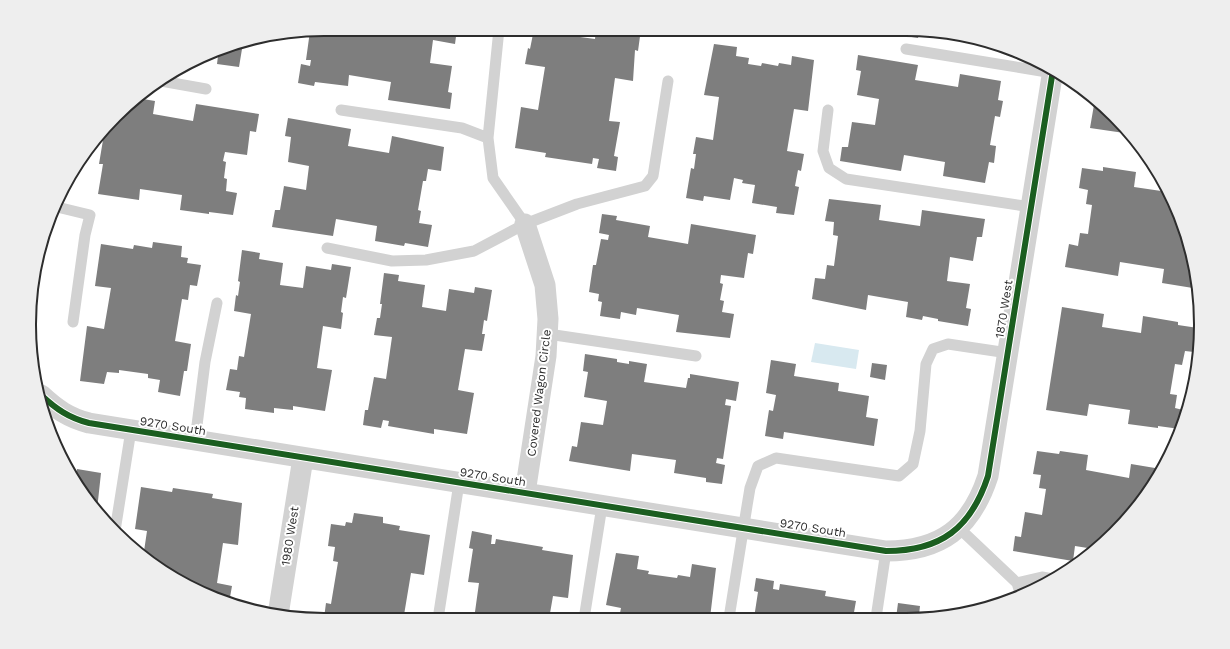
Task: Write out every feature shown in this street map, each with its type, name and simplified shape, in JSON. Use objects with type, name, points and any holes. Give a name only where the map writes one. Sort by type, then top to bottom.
[{"type":"street","name":"1870 West","points":[[953,533],[977,504],[988,476],[1052,76]]},
{"type":"street","name":"Covered Wagon Circle","points":[[524,224],[545,286],[548,334],[525,493]]},
{"type":"street","name":"9270 South","points":[[46,399],[57,410],[72,418],[131,430],[886,551],[917,549],[953,533]]},
{"type":"street","name":"1980 West","points":[[279,609],[303,458]]},
{"type":"lane","points":[[498,36],[488,138],[493,178],[524,224]]},
{"type":"lane","points":[[906,49],[1038,69]]},
{"type":"lane","points":[[327,248],[392,261],[426,260],[474,251],[524,224],[577,204],[645,186],[653,176],[668,81]]},
{"type":"lane","points":[[168,82],[206,89]]},
{"type":"lane","points":[[341,110],[462,128],[488,138]]},
{"type":"lane","points":[[828,110],[823,151],[829,168],[846,179],[1031,207]]},
{"type":"lane","points":[[61,208],[90,215],[85,235],[73,322]]},
{"type":"lane","points":[[195,440],[205,362],[217,303]]},
{"type":"lane","points":[[548,334],[696,356]]},
{"type":"lane","points":[[730,613],[742,528],[750,488],[758,466],[776,458],[899,476],[913,464],[920,431],[926,364],[933,349],[948,344],[1008,353]]},
{"type":"lane","points":[[116,524],[131,430]]},
{"type":"lane","points":[[439,613],[459,483]]},
{"type":"lane","points":[[585,613],[602,506]]},
{"type":"lane","points":[[953,533],[1017,583],[1019,590]]},
{"type":"lane","points":[[877,613],[886,551]]},
{"type":"lane","points":[[1017,583],[1044,577]]},
{"type":"shaded area","points":[[815,343],[859,350],[856,369],[811,362]]},
{"type":"building","points":[[456,36],[455,44],[433,40],[430,63],[452,66],[448,92],[452,93],[450,109],[388,100],[391,82],[349,75],[348,86],[315,82],[314,86],[298,83],[301,64],[310,66],[311,60],[306,60],[309,37]]},
{"type":"building","points":[[533,36],[573,36],[595,39],[595,36],[640,36],[638,51],[635,50],[633,81],[615,78],[609,121],[620,122],[614,156],[618,157],[616,171],[597,168],[599,159],[593,158],[592,164],[545,157],[546,153],[515,148],[521,107],[538,110],[545,67],[525,64],[528,48],[530,49]]},
{"type":"building","points":[[714,44],[737,47],[736,56],[749,58],[748,64],[761,66],[762,63],[778,66],[779,63],[791,65],[792,56],[814,60],[808,111],[794,109],[787,151],[804,154],[801,171],[798,170],[795,186],[799,187],[794,215],[776,213],[777,207],[752,203],[755,185],[742,183],[743,180],[734,178],[730,200],[704,196],[703,201],[686,198],[691,168],[694,169],[696,154],[693,154],[696,137],[713,140],[719,97],[704,95]]},
{"type":"building","points":[[242,48],[239,67],[217,64],[218,56]]},
{"type":"building","points":[[858,55],[918,65],[915,80],[958,87],[960,74],[1001,81],[998,100],[1003,101],[1000,117],[995,116],[990,145],[996,146],[994,163],[989,162],[985,183],[943,176],[945,162],[904,155],[901,171],[840,161],[842,147],[848,147],[852,122],[875,125],[879,99],[857,95],[861,71],[856,70]]},
{"type":"building","points":[[145,99],[155,101],[153,114],[193,121],[196,104],[259,114],[256,132],[250,131],[247,155],[225,152],[223,161],[226,162],[224,178],[227,179],[226,191],[237,193],[233,215],[209,212],[209,214],[180,210],[182,195],[140,189],[139,200],[98,194],[103,164],[99,164],[103,140],[120,120]]},
{"type":"building","points":[[1094,106],[1110,120],[1121,132],[1090,128]]},
{"type":"building","points":[[288,118],[351,129],[348,146],[389,153],[392,136],[444,147],[441,171],[428,169],[426,181],[423,181],[418,210],[421,211],[419,223],[432,225],[428,247],[405,243],[404,246],[375,241],[377,226],[336,219],[333,236],[272,227],[275,210],[280,210],[284,186],[306,190],[309,166],[288,162],[291,137],[285,136]]},
{"type":"building","points":[[1103,167],[1136,172],[1134,187],[1161,191],[1179,232],[1192,288],[1162,283],[1164,269],[1120,262],[1118,276],[1065,267],[1069,244],[1078,246],[1080,233],[1088,234],[1092,205],[1086,204],[1088,190],[1079,188],[1082,168],[1103,171]]},
{"type":"building","points":[[829,199],[881,205],[879,220],[920,226],[922,210],[985,219],[982,237],[977,237],[973,261],[950,257],[947,281],[970,284],[966,308],[971,309],[968,326],[938,321],[938,319],[923,316],[922,320],[906,317],[908,302],[868,295],[866,310],[812,299],[815,278],[825,279],[827,265],[834,266],[838,236],[833,235],[834,222],[825,221]]},
{"type":"building","points":[[602,214],[617,216],[616,220],[650,226],[648,237],[688,244],[691,224],[756,235],[753,254],[748,253],[744,278],[721,275],[720,283],[723,284],[720,300],[724,301],[722,312],[734,314],[730,338],[676,332],[679,315],[637,308],[636,315],[621,312],[620,319],[600,316],[602,302],[598,301],[599,294],[589,292],[593,265],[596,265],[601,239],[608,240],[609,235],[599,233]]},
{"type":"building","points":[[153,242],[182,246],[181,257],[188,258],[187,263],[201,265],[197,286],[190,285],[188,300],[182,299],[175,341],[191,344],[187,371],[184,371],[180,396],[158,392],[160,380],[148,378],[148,374],[119,370],[119,373],[107,372],[104,384],[80,381],[87,326],[104,329],[111,288],[95,286],[101,244],[133,249],[134,245],[152,248]]},
{"type":"building","points":[[242,250],[260,253],[259,259],[283,263],[280,285],[303,288],[306,266],[331,270],[332,264],[351,267],[346,298],[343,297],[341,329],[323,326],[317,368],[332,370],[325,411],[293,406],[293,410],[274,408],[274,413],[245,409],[246,398],[239,397],[240,392],[226,390],[230,369],[237,370],[239,356],[244,357],[251,314],[234,311],[236,295],[238,296],[240,282],[238,281]]},
{"type":"building","points":[[384,273],[399,275],[398,281],[425,285],[422,307],[446,311],[449,289],[474,293],[475,287],[492,290],[487,321],[484,320],[482,334],[485,334],[482,351],[465,349],[458,390],[474,393],[467,434],[434,429],[434,434],[388,426],[389,421],[383,420],[381,428],[363,425],[365,410],[368,410],[374,377],[386,379],[392,337],[374,335],[377,318],[380,318],[382,304],[380,304]]},
{"type":"building","points":[[1062,307],[1104,314],[1102,327],[1141,333],[1143,316],[1178,322],[1178,325],[1194,327],[1193,352],[1185,351],[1182,365],[1175,364],[1170,394],[1177,395],[1175,408],[1181,410],[1175,428],[1158,426],[1158,428],[1128,424],[1130,410],[1089,404],[1087,416],[1046,410]]},
{"type":"building","points":[[585,354],[617,359],[617,362],[629,364],[629,361],[647,364],[644,382],[686,388],[690,374],[739,382],[736,401],[726,399],[725,405],[731,406],[723,459],[717,458],[716,463],[725,465],[722,484],[706,482],[706,478],[674,473],[676,460],[632,454],[630,471],[569,461],[572,446],[577,447],[581,422],[603,425],[607,401],[584,397],[588,372],[583,371]]},
{"type":"building","points":[[771,360],[796,364],[794,376],[839,383],[838,391],[869,396],[866,417],[878,419],[874,446],[784,432],[783,439],[765,436],[769,410],[773,411],[776,395],[766,393]]},
{"type":"building","points":[[872,363],[887,365],[885,380],[870,377]]},
{"type":"building","points":[[1037,451],[1059,454],[1060,451],[1088,455],[1086,470],[1129,478],[1131,464],[1155,468],[1134,500],[1110,529],[1087,548],[1075,546],[1073,559],[1071,561],[1013,551],[1015,536],[1021,537],[1025,512],[1042,515],[1046,489],[1039,488],[1041,475],[1033,474]]},
{"type":"building","points":[[77,469],[101,473],[98,502],[85,485],[77,472]]},
{"type":"building","points":[[141,487],[172,492],[173,488],[213,494],[212,498],[242,503],[238,545],[223,543],[217,583],[232,586],[230,597],[197,583],[164,564],[144,549],[147,531],[135,529]]},
{"type":"building","points":[[354,513],[383,517],[383,523],[400,526],[399,530],[430,535],[424,575],[411,573],[404,613],[325,613],[326,603],[331,604],[338,562],[333,561],[335,547],[328,546],[331,524],[345,526],[346,522],[352,523]]},
{"type":"building","points":[[472,531],[492,535],[491,544],[495,544],[496,539],[543,547],[542,550],[573,555],[568,598],[553,596],[550,613],[475,613],[479,583],[468,582],[473,549],[469,548]]},
{"type":"building","points":[[616,553],[639,556],[637,569],[649,571],[648,574],[677,578],[678,575],[690,577],[692,564],[716,568],[711,613],[620,613],[621,608],[606,605]]},
{"type":"building","points":[[756,578],[774,581],[773,589],[779,590],[780,584],[826,591],[825,596],[856,601],[854,613],[755,613],[758,592],[754,591]]},
{"type":"building","points":[[898,603],[920,606],[919,612],[897,613]]},
{"type":"cycle path","points":[[46,400],[63,412],[89,423],[886,551],[923,547],[938,541],[963,523],[973,510],[988,476],[1052,76]]}]
